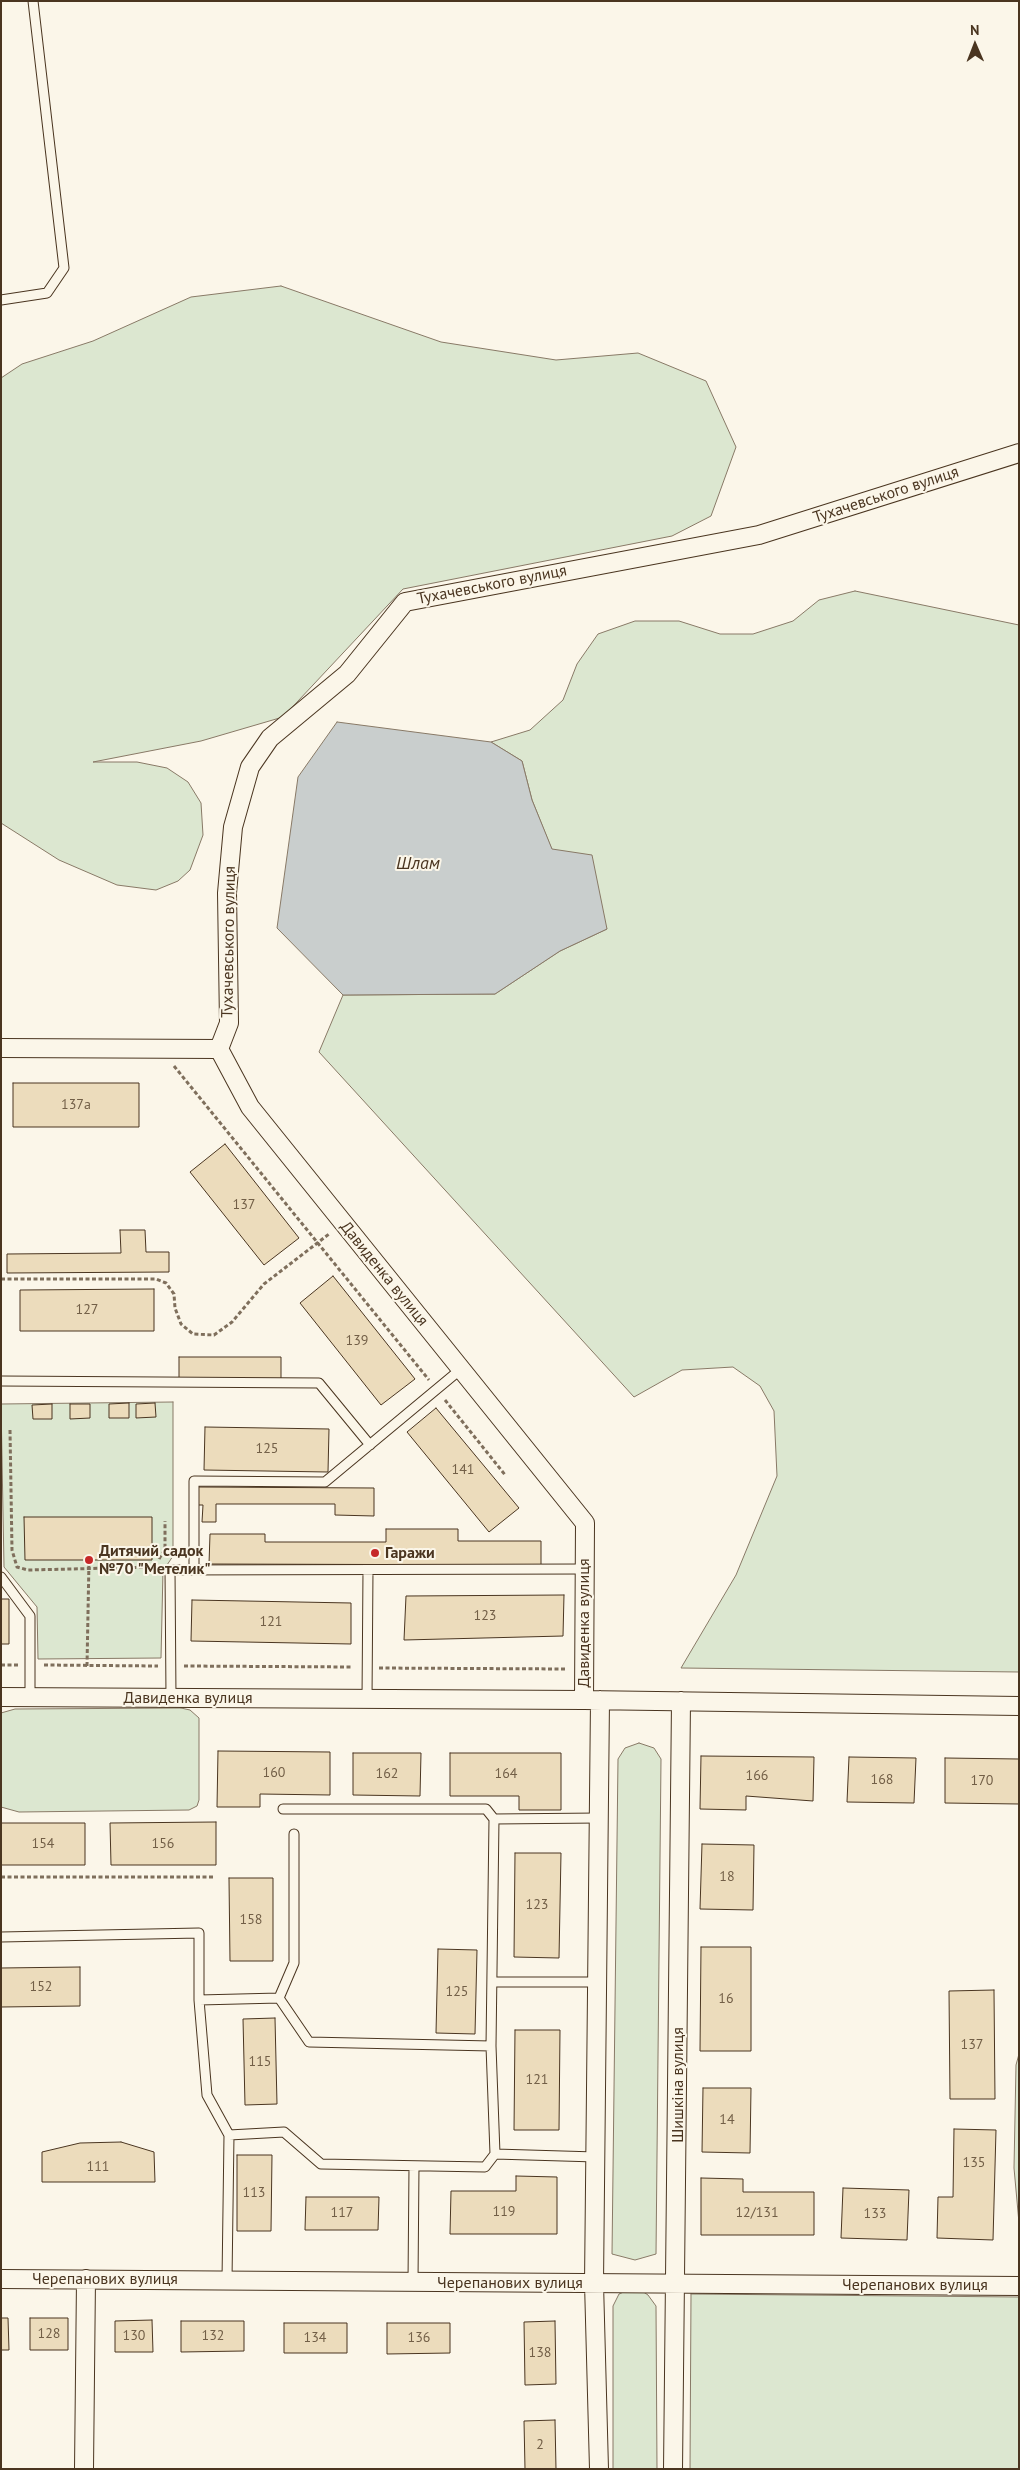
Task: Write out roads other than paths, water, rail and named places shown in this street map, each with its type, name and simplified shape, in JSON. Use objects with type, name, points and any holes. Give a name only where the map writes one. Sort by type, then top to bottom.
[{"type":"street","name":"Тухачевського вулиця","points":[[219,1049],[228,1023],[227,893],[233,827],[250,767],[270,738],[347,674],[405,602],[759,535],[1019,453]]},
{"type":"street","points":[[1,1048],[219,1049]]},
{"type":"street","name":"Давиденка вулиця","points":[[219,1049],[250,1107],[585,1524],[584,1669],[592,1700]]},
{"type":"street","name":"Давиденка вулиця","points":[[1,1697],[592,1700],[1019,1706]]},
{"type":"street","points":[[592,1700],[599,1818],[594,2283],[599,2469]]},
{"type":"street","name":"Шишкiна вулиця","points":[[673,2469],[677,2284],[681,1701]]},
{"type":"street","name":"Черепанових вулиця","points":[[1,2279],[1019,2286]]},
{"type":"street","points":[[84,2469],[86,2279]]},
{"type":"lane","points":[[1,300],[47,294],[64,268],[33,1]]},
{"type":"lane","points":[[194,1570],[194,1481],[325,1482],[461,1370]]},
{"type":"lane","points":[[1,1381],[319,1383],[370,1445]]},
{"type":"lane","points":[[171,1697],[170,1570],[585,1569]]},
{"type":"lane","points":[[367,1699],[368,1570]]},
{"type":"lane","points":[[1,1577],[30,1616],[30,1697]]},
{"type":"lane","points":[[229,2134],[284,2132],[321,2164],[485,2167],[495,2154],[491,2046],[494,1819],[486,1810],[282,1809]]},
{"type":"lane","points":[[494,1819],[599,1818]]},
{"type":"lane","points":[[279,1998],[294,1963],[294,1834]]},
{"type":"lane","points":[[1,1937],[199,1933],[199,2000],[207,2095],[229,2134],[227,2280]]},
{"type":"lane","points":[[492,1982],[597,1982]]},
{"type":"lane","points":[[279,1998],[308,2042],[491,2046]]},
{"type":"lane","points":[[199,2000],[279,1998]]},
{"type":"lane","points":[[495,2154],[596,2157]]},
{"type":"lane","points":[[413,2282],[414,2166]]},
{"type":"water","name":"Шлам","points":[[337,722],[491,742],[522,761],[532,800],[552,849],[592,855],[607,929],[560,951],[495,994],[343,995],[277,928],[298,777]]},
{"type":"place","name":"Гаражи","points":[[375,1553]]},
{"type":"place","name":"Дитячий садок №70 \"Метелик\"","points":[[89,1560]]}]
